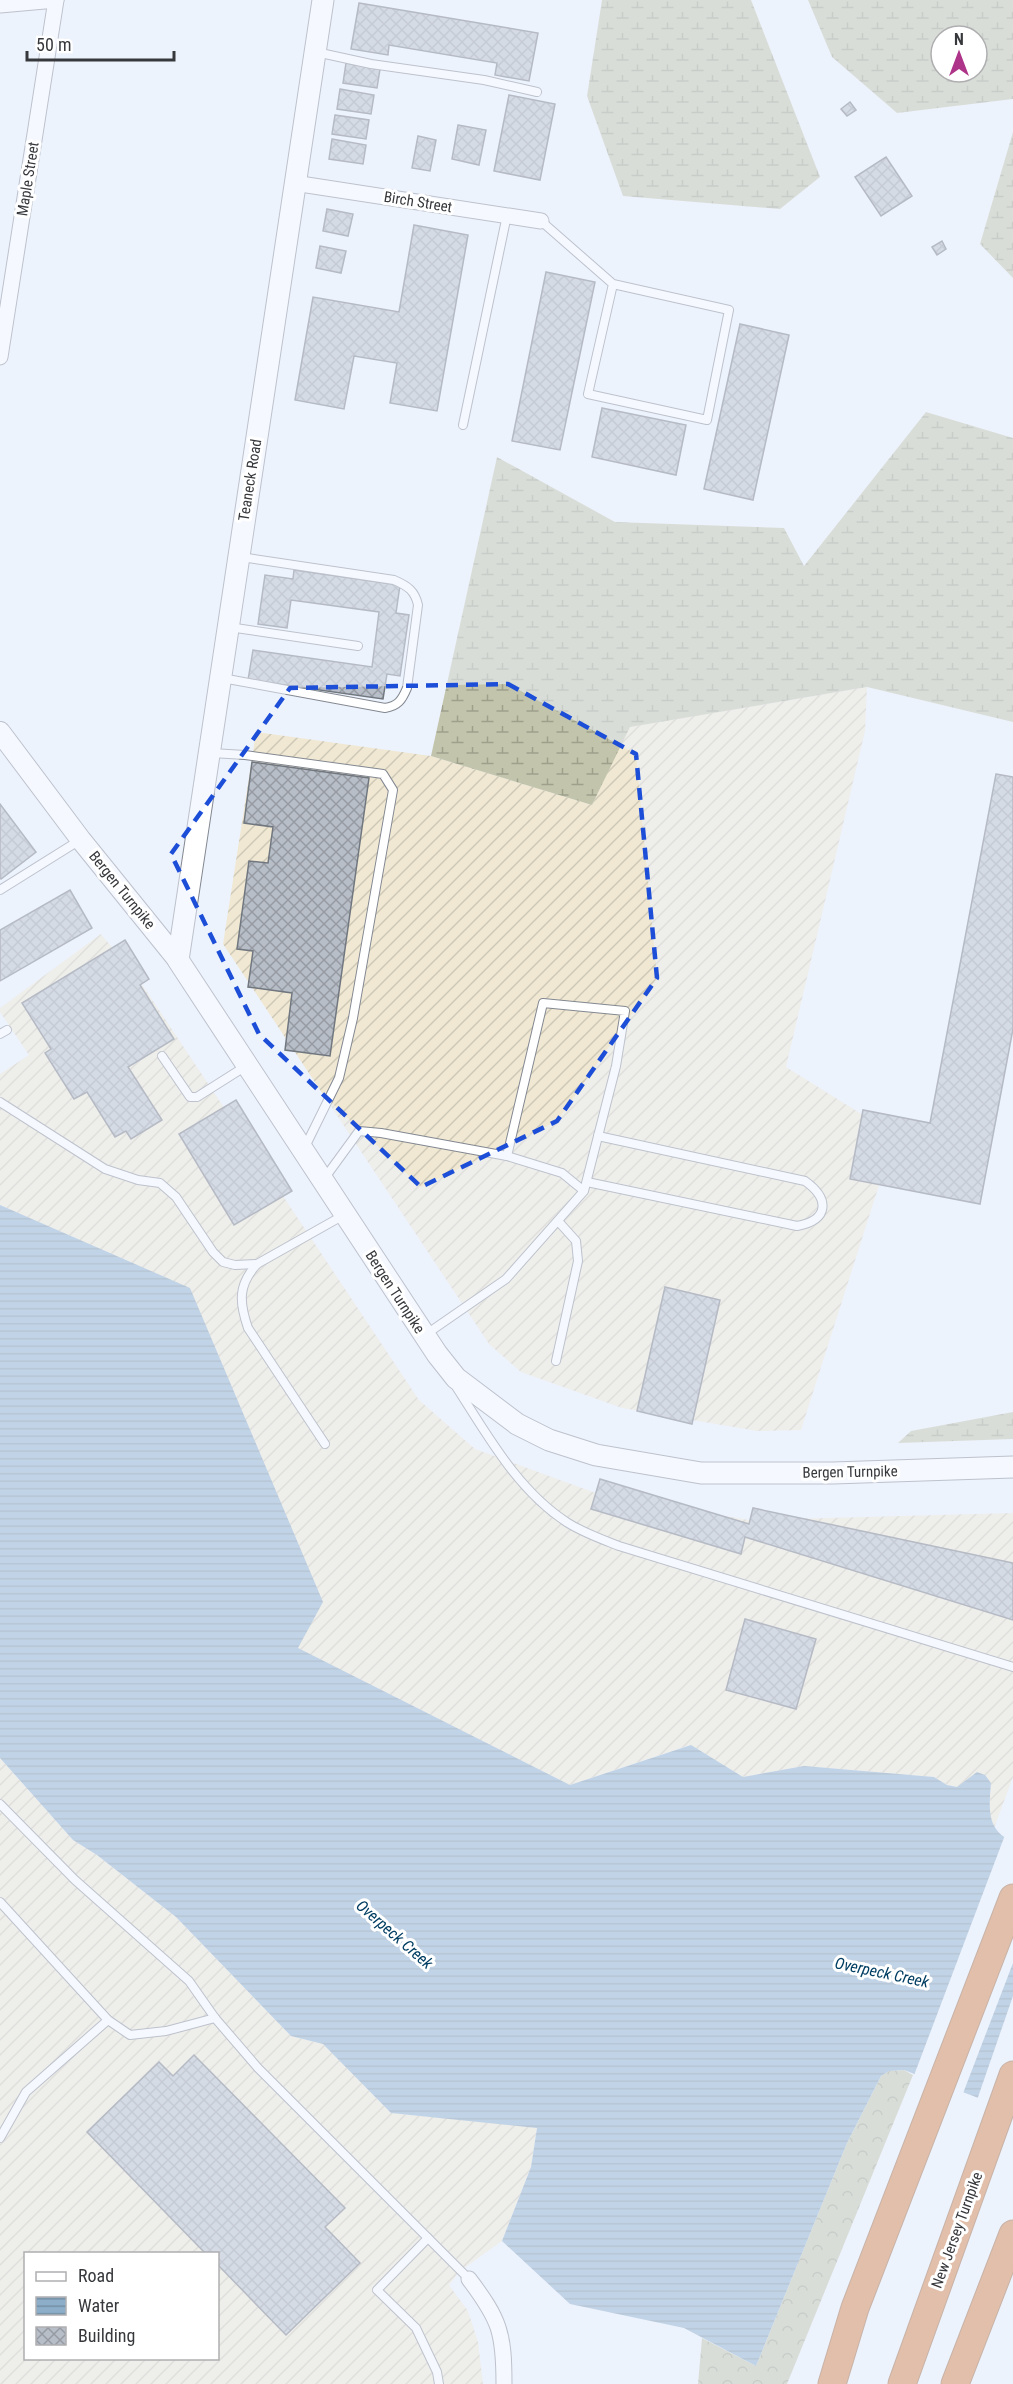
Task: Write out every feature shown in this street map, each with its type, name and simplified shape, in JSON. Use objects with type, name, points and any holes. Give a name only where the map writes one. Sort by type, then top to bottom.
[{"type":"highway","points":[[832,2384],[855,2308],[1013,1898]]},
{"type":"highway","name":"New Jersey Turnpike","points":[[902,2384],[1013,2075]]},
{"type":"highway","points":[[955,2384],[1013,2234]]},
{"type":"highway","points":[[974,2384],[1013,2234]]},
{"type":"highway","points":[[813,2384],[855,2308]]},
{"type":"main road","name":"Teaneck Road","points":[[178,960],[323,0]]},
{"type":"main road","name":"Bergen Turnpike","points":[[178,960],[428,1342],[456,1377],[517,1424],[549,1440],[596,1455],[701,1473],[833,1473],[1013,1467]]},
{"type":"street","points":[[0,5],[56,0]]},
{"type":"street","name":"Maple Street","points":[[0,357],[56,0]]},
{"type":"street","name":"Birch Street","points":[[294,183],[541,221]]},
{"type":"street","name":"Bergen Turnpike","points":[[0,732],[81,840],[178,960]]},
{"type":"street","points":[[469,2279],[497,2321],[504,2351],[504,2384]]},
{"type":"lane","points":[[315,52],[370,64],[484,80],[537,92]]},
{"type":"lane","points":[[463,425],[507,215]]},
{"type":"lane","points":[[541,221],[613,284],[729,310],[707,420],[588,394],[613,284]]},
{"type":"lane","points":[[220,678],[385,708],[394,706],[402,700],[407,688],[418,605],[416,595],[408,585],[394,580],[238,556]]},
{"type":"lane","points":[[228,627],[358,646]]},
{"type":"lane","points":[[209,753],[245,754],[383,774],[393,790],[353,1018],[339,1078],[303,1150]]},
{"type":"lane","points":[[0,890],[81,840]]},
{"type":"lane","points":[[507,1156],[543,1003],[625,1011],[616,1066],[584,1191],[506,1279],[428,1342],[493,1444],[520,1480],[548,1508],[583,1531],[619,1546],[1013,1667]]},
{"type":"lane","points":[[162,1056],[190,1097],[197,1097],[247,1065]]},
{"type":"lane","points":[[0,1102],[105,1169],[138,1180],[160,1183],[176,1197],[213,1252],[223,1262],[236,1265],[256,1264]]},
{"type":"lane","points":[[323,1180],[359,1131],[507,1156],[562,1173],[584,1191]]},
{"type":"lane","points":[[587,1182],[797,1226],[811,1223],[820,1214],[822,1203],[818,1191],[805,1181],[598,1136]]},
{"type":"lane","points":[[325,1444],[248,1328],[242,1310],[242,1290],[246,1275],[256,1264],[345,1214]]},
{"type":"lane","points":[[556,1361],[578,1261],[576,1241],[558,1221]]},
{"type":"lane","points":[[0,1804],[75,1880],[189,1981],[215,2018],[258,2068],[469,2279]]},
{"type":"lane","points":[[0,1902],[108,2020],[130,2035],[166,2031],[215,2018]]},
{"type":"lane","points":[[0,2138],[26,2092],[108,2020]]},
{"type":"lane","points":[[428,2238],[377,2290],[416,2328],[437,2372],[439,2384]]},
{"type":"highlighted area","points":[[508,684],[636,754],[657,978],[557,1121],[421,1187],[259,1034],[171,854],[290,688]]},
{"type":"shaded area","points":[[867,687],[865,731],[786,1067],[895,1135],[801,1430],[757,1431],[622,1408],[521,1372],[489,1344],[223,944],[256,732],[431,756],[592,805],[629,727]]},
{"type":"shaded area","points":[[101,934],[141,983],[419,1400],[475,1449],[601,1495],[749,1520],[1013,1513],[1013,1777],[994,1828],[989,1811],[991,1783],[957,1787],[947,1785],[934,1777],[804,1766],[743,1777],[690,1745],[570,1785],[297,1648],[190,1289],[0,1205],[0,1074],[29,1055],[0,1012],[0,1008]]},
{"type":"shaded area","points":[[0,1758],[73,1840],[97,1855],[176,1917],[291,2036],[323,2044],[391,2113],[537,2127],[531,2167],[502,2241],[460,2271],[449,2285],[468,2311],[478,2342],[483,2384],[0,2384]]},
{"type":"green space","points":[[602,0],[751,0],[820,177],[780,209],[623,196],[587,96]]},
{"type":"green space","points":[[808,0],[1013,0],[1013,99],[897,113],[832,57]]},
{"type":"green space","points":[[1013,132],[1013,278],[980,244]]},
{"type":"green space","points":[[926,412],[1013,438],[1013,722],[867,687],[630,727],[592,805],[431,756],[497,457],[615,522],[784,528],[804,566]]},
{"type":"green space","points":[[1013,1412],[1013,1439],[898,1443],[911,1431]]},
{"type":"green space","points":[[904,2070],[913,2075],[787,2384],[698,2384],[702,2338],[756,2366],[847,2143],[881,2076],[889,2071]]},
{"type":"water","name":"Overpeck Creek","points":[[0,1205],[190,1288],[323,1602],[298,1648],[570,1785],[691,1745],[743,1777],[804,1766],[934,1777],[947,1785],[957,1787],[977,1772],[985,1775],[991,1783],[991,1818],[998,1832],[1013,1841],[1013,2111],[904,2070],[889,2071],[881,2076],[847,2143],[756,2366],[684,2328],[570,2304],[502,2241],[531,2167],[537,2128],[391,2113],[323,2044],[291,2036],[176,1917],[97,1855],[73,1840],[0,1758]]},
{"type":"pier","points":[[1005,1835],[1013,1838],[1013,1963],[962,2096],[913,2078]]},
{"type":"pier","points":[[1013,1996],[1013,2113],[977,2100]]},
{"type":"building","points":[[359,3],[538,33],[529,81],[495,75],[497,63],[389,45],[388,55],[351,49]]},
{"type":"building","points":[[346,63],[380,69],[377,88],[343,83]]},
{"type":"building","points":[[340,89],[374,95],[371,114],[337,109]]},
{"type":"building","points":[[509,95],[555,104],[540,180],[494,171]]},
{"type":"building","points":[[850,102],[856,110],[847,116],[841,109]]},
{"type":"building","points":[[335,115],[369,120],[366,139],[332,134]]},
{"type":"building","points":[[458,125],[486,130],[479,165],[452,159]]},
{"type":"building","points":[[418,136],[436,140],[430,171],[412,168]]},
{"type":"building","points":[[332,139],[366,145],[363,164],[329,159]]},
{"type":"building","points":[[886,157],[912,196],[881,216],[855,177]]},
{"type":"building","points":[[327,209],[353,214],[348,236],[323,231]]},
{"type":"building","points":[[414,225],[468,235],[437,411],[390,403],[397,363],[354,356],[344,409],[295,400],[313,297],[399,312]]},
{"type":"building","points":[[942,241],[946,249],[937,255],[932,247]]},
{"type":"building","points":[[320,246],[346,251],[341,273],[316,268]]},
{"type":"building","points":[[546,272],[595,282],[560,450],[512,441]]},
{"type":"building","points":[[740,324],[789,335],[753,500],[704,489]]},
{"type":"building","points":[[602,408],[686,425],[676,475],[592,457]]},
{"type":"building","points":[[294,570],[400,585],[396,613],[409,615],[400,676],[387,674],[383,699],[248,680],[253,650],[372,667],[379,612],[291,600],[287,628],[258,624],[265,575],[293,579]]},
{"type":"building","points":[[252,762],[369,778],[330,1056],[285,1050],[292,993],[248,987],[253,951],[237,949],[249,861],[268,863],[273,827],[244,823]]},
{"type":"building","points":[[996,774],[1013,777],[1013,1029],[980,1204],[850,1179],[863,1110],[930,1123]]},
{"type":"building","points":[[0,804],[36,852],[1,879],[0,878]]},
{"type":"building","points":[[70,890],[92,928],[0,981],[0,930]]},
{"type":"building","points":[[125,940],[149,979],[140,985],[174,1039],[128,1067],[162,1120],[131,1139],[126,1131],[115,1137],[87,1092],[74,1099],[45,1053],[51,1049],[22,1003]]},
{"type":"building","points":[[236,1100],[292,1191],[234,1225],[179,1134]]},
{"type":"building","points":[[665,1287],[720,1300],[692,1424],[637,1411]]},
{"type":"building","points":[[600,1479],[749,1524],[753,1508],[1013,1563],[1013,1620],[745,1537],[741,1554],[591,1509]]},
{"type":"building","points":[[745,1619],[816,1639],[796,1709],[726,1690]]},
{"type":"building","points":[[194,2055],[345,2208],[325,2227],[360,2263],[286,2335],[219,2266],[219,2252],[204,2252],[87,2132],[159,2062],[173,2076]]}]
